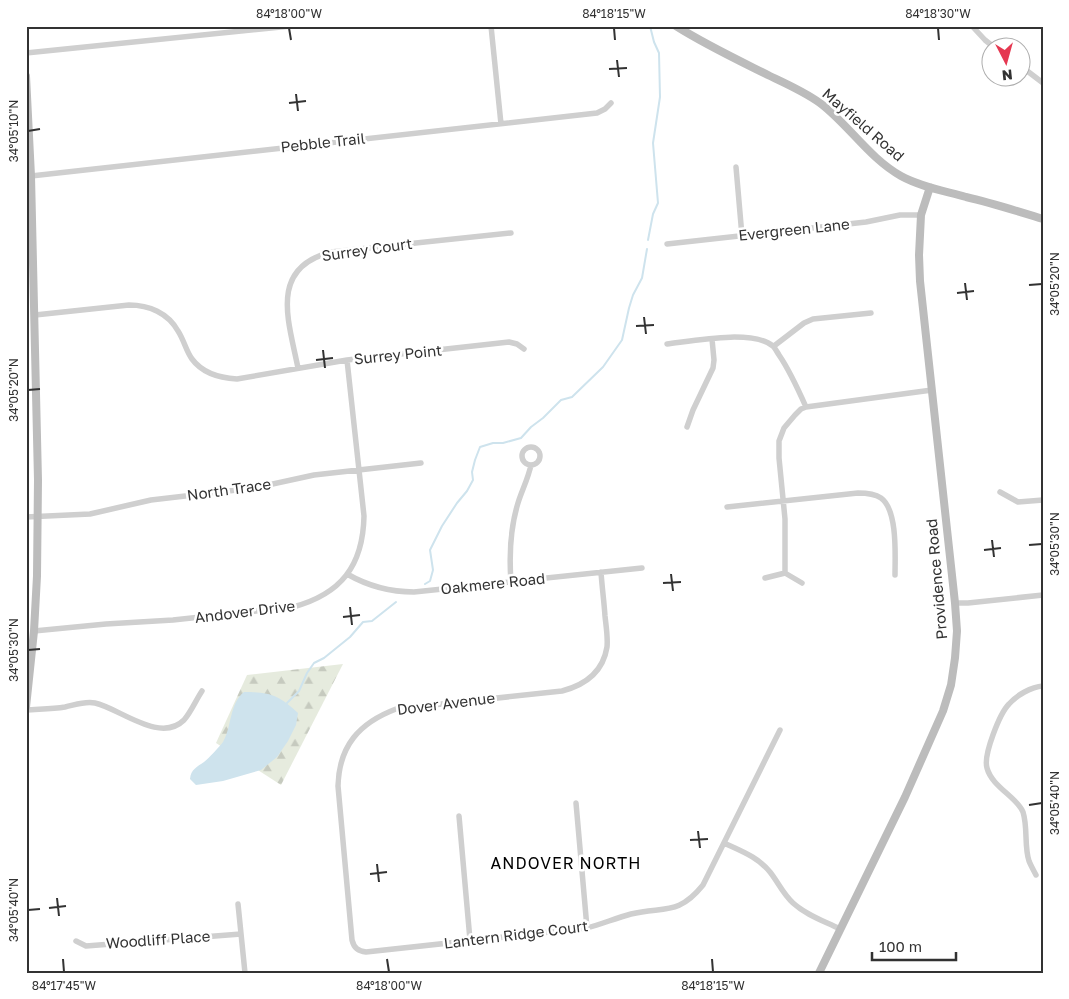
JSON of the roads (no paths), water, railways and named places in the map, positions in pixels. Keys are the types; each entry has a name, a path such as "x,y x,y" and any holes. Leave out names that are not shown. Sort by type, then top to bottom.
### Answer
{"street":[{"path":"26,53 251,28 291,26"},
{"path":"491,26 501,124"},
{"name":"Mayfield Road","path":"676,26 717,50 806,94 820,103 837,117 872,154 900,175 930,187 1043,219"},
{"path":"972,26 983,38"},
{"path":"1032,75 1043,83"},
{"path":"26,76 31,176 38,480 37,576 34,631 26,708 65,707 84,702 95,703 114,710 141,724 170,728 178,725 184,719 202,691"},
{"name":"Pebble Trail","path":"31,176 597,113 605,109 611,102"},
{"path":"736,166 742,236"},
{"name":"Providence Road","path":"819,973 905,797 943,712 951,685 955,658 957,631 955,603 920,281 921,215 930,187"},
{"name":"Evergreen Lane","path":"667,244 866,222 900,215 921,215"},
{"name":"Surrey Court","path":"298,368 287,312 287,297 294,276 310,260 332,252 511,233"},
{"name":"Surrey Point","path":"34,316 128,305 144,306 157,311 169,320 178,331 193,360 202,369 214,376 225,379 237,379 347,360 509,342 517,344 524,349"},
{"path":"774,346 813,319 871,313"},
{"path":"667,344 742,337 758,338 774,346 788,369 806,407"},
{"path":"687,427 713,368 712,339"},
{"name":"Andover Drive","path":"34,631 293,608 323,596 336,586 347,574 358,554 364,532 364,516 347,360"},
{"path":"26,373 36,372"},
{"path":"785,573 785,519 779,458 779,441 784,428 801,409 806,407 932,390"},
{"name":"North Trace","path":"26,517 90,514 151,500 254,488 314,475 421,463"},
{"path":"511,582 512,528 531,465"},
{"path":"1000,492 1018,502 1043,500"},
{"path":"727,507 858,493 867,493 882,499 891,513 895,575"},
{"name":"Oakmere Road","path":"347,574 374,587 403,592 418,592 642,568"},
{"name":"Dover Avenue","path":"356,949 352,940 338,786 341,764 350,742 370,721 396,709 562,691 584,683 593,676 599,667 607,647 601,572"},
{"path":"764,578 785,573 802,583"},
{"path":"955,603 1043,595"},
{"path":"1036,876 1029,860 1022,810 992,779 986,767 986,756 994,732 1008,705 1020,695 1037,686 1043,686"},
{"name":"Lantern Ridge Court","path":"356,949 366,952 586,928 633,913 671,908 686,902 696,895 703,885 780,730"},
{"path":"576,803 586,928"},
{"path":"459,816 470,940"},
{"path":"724,843 762,863 785,894 798,907 840,929"},
{"path":"238,904 245,973"},
{"name":"Woodliff Place","path":"76,941 86,946 241,934"}],"water":[{"path":"244,692 274,696 298,713 296,725 288,741 277,757 261,770 223,781 196,785 190,779 192,773 223,742 233,709"}],"waterway":[{"path":"648,240 653,214 658,203 653,143 660,97 659,53 650,26"},
{"path":"425,584 430,581 433,570 430,550 442,526 473,480 472,472 480,447 521,438 561,400 572,397 603,367 622,340 633,295 642,278 647,249"},
{"path":"287,703 299,691 314,663 324,658 350,637 363,622 372,621 396,602"}],"district":[{"name":"ANDOVER NORTH","path":"566,863"}]}
